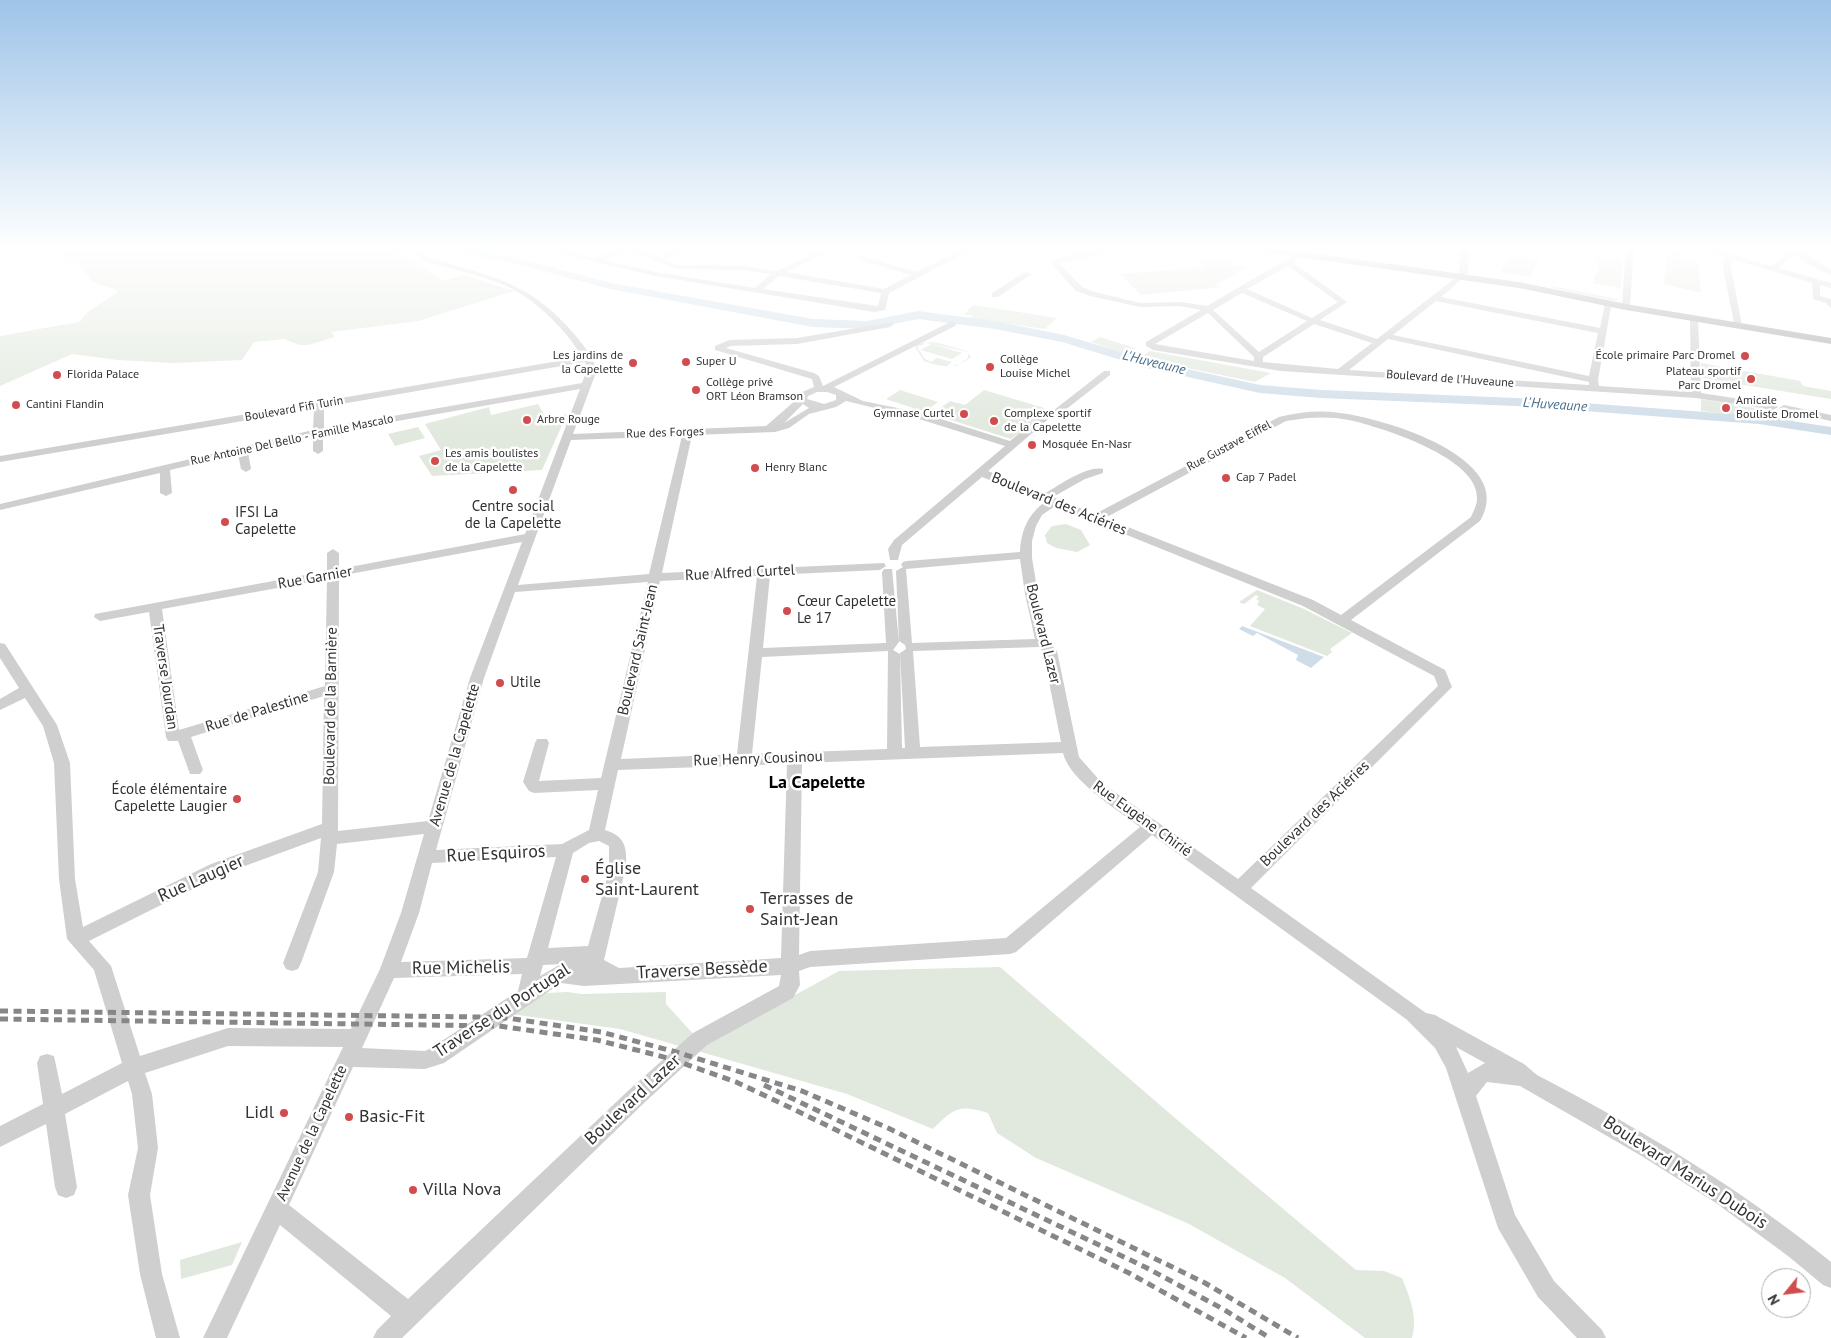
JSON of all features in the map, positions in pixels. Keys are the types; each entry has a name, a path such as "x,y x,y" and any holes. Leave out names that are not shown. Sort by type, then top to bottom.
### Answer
{"main road":[{"path":"1651,311 1831,341"}],"street":[{"path":"544,311 568,332 588,359"},
{"name":"Boulevard de l'Huveaune","path":"1204,311 1149,344 1153,347 1340,372 1593,384 1696,395 1831,418"},
{"path":"1210,311 1259,360 1328,311"},
{"path":"1291,311 1313,321 1377,342"},
{"path":"1340,372 1417,311"},
{"path":"1503,311 1603,331"},
{"path":"1385,336 1593,384 1607,311"},
{"path":"1735,311 1738,326"},
{"path":"1694,319 1696,395"},
{"path":"890,324 790,342 729,343 718,348 811,375 816,378 821,387 838,397 918,416 1012,445"},
{"path":"804,392 842,380 952,324"},
{"path":"759,360 790,342"},
{"name":"Avenue de la Capelette","path":"215,1338 389,970 410,913 477,678 592,370 588,359"},
{"name":"Boulevard Fifi Turin","path":"0,459 588,359"},
{"path":"782,366 802,379 804,392 813,406 823,407"},
{"path":"894,568 904,559 894,557 894,549 898,543 1047,415 1057,412 1107,373"},
{"path":"838,397 842,380"},
{"name":"Rue Antoine Del Bello - Famille Mascalo","path":"0,507 319,432 587,385"},
{"name":"Rue des Forges","path":"786,422 804,392"},
{"name":"Rue des Forges","path":"568,437 761,430 823,407 838,397"},
{"path":"318,451 319,405"},
{"name":"Rue Gustave Eiffel","path":"1096,518 1283,419 1314,415 1345,416 1404,432 1449,454 1469,472 1480,489 1483,499 1480,512 1476,519 1343,620"},
{"name":"Boulevard Saint-Jean","path":"596,834 688,432"},
{"path":"242,449 246,469"},
{"path":"164,467 166,494"},
{"name":"Boulevard Lazer","path":"1068,747 1050,651 1043,643 1024,556 1031,525 1037,514 1049,500 1081,477 1099,471"},
{"name":"Boulevard des Aciéries","path":"980,472 1308,603 1432,666 1440,673 1445,687 1239,889"},
{"name":"Rue Garnier","path":"100,617 529,537"},
{"name":"Boulevard de la Barnière","path":"292,963 326,872 329,833 333,553"},
{"path":"894,568 1024,556"},
{"path":"894,568 904,753 1068,747"},
{"name":"Rue Alfred Curtel","path":"510,589 764,572 894,568"},
{"path":"744,759 764,572"},
{"name":"Traverse Jourdan","path":"155,607 171,735 173,737 183,735"},
{"path":"755,653 1043,643"},
{"path":"0,647 50,725 62,763 66,879 76,939 102,966 128,1055 134,1067 142,1094 148,1148 139,1195 150,1274 168,1338"},
{"name":"Rue de Palestine","path":"183,735 332,689"},
{"path":"0,705 28,690"},
{"path":"183,735 195,770"},
{"path":"542,743 531,782 534,787 607,784"},
{"name":"Rue Eugène Chirié","path":"1068,747 1072,759 1086,778 1239,889"},
{"name":"Rue Henry Cousinou","path":"612,765 904,753"},
{"name":"Boulevard Lazer","path":"385,1338 649,1085 700,1039 786,992 791,985 795,758"},
{"name":"Rue Laugier","path":"76,939 217,869 329,833 435,827"},
{"path":"790,966 810,959 1010,946 1151,827"},
{"path":"525,998 566,850 583,838 596,834 610,838 616,844 619,858 594,954 596,965 614,975"},
{"name":"Rue Esquiros","path":"426,857 566,850"},
{"path":"1239,889 1413,1013 1442,1042 1454,1064 1506,1220 1546,1289 1564,1310 1594,1338"},
{"name":"Rue Michelis","path":"389,970 534,961 594,954"},
{"name":"Traverse du Portugal","path":"348,1057 425,1060 437,1056 558,974 594,954"},
{"name":"Traverse Bessède","path":"558,974 584,978 790,966"},
{"name":"Boulevard Marius Dubois","path":"1413,1013 1517,1071 1530,1082"},
{"path":"0,1137 134,1067 228,1037 357,1038"},
{"path":"47,1063 66,1187"},
{"name":"Boulevard Marius Dubois","path":"1465,1095 1474,1078 1482,1072 1493,1070 1530,1082 1646,1144 1754,1217 1831,1277"},
{"path":"276,1208 409,1315"}],"shaded area":[{"path":"449,311 418,321 331,332 335,337 308,345 299,345 284,339 254,342 242,360 173,363 118,360 72,354 0,386 0,336 79,322 88,312"},
{"path":"967,311 1015,311 1057,318 1045,329 971,318 972,315 964,315"},
{"path":"1100,337 1135,348 1127,354 1091,342"},
{"path":"935,342 966,351 967,353 926,343 917,347 925,359 931,362 937,358 952,362 947,366 943,366 924,361 915,347 921,343"},
{"path":"931,344 962,353 952,359 921,350"},
{"path":"1150,351 1271,373 1255,382 1139,358"},
{"name":"Plateau sportif Parc Dromel","path":"1701,363 1800,381 1803,386 1831,391 1831,399 1701,378"},
{"path":"900,390 938,402 925,412 886,399"},
{"name":"Complexe sportif de la Capelette","path":"984,390 1044,408 1046,411 1011,439 932,414 950,401 965,405"},
{"path":"1701,399 1760,409 1795,421 1701,411"},
{"path":"538,404 546,418 567,414 542,470 432,476 419,456 441,450 425,424 489,407 491,415"},
{"path":"418,427 425,438 395,446 388,434"},
{"path":"1066,524 1081,530 1090,545 1077,552 1056,548 1047,543 1045,535 1052,526"},
{"path":"1257,590 1304,609 1352,633 1330,649 1332,652 1327,656 1250,626 1265,609 1257,605 1259,601 1256,599 1259,597 1256,595 1244,604 1239,602"},
{"path":"1242,626 1324,657 1311,668 1296,660 1298,655 1257,633 1253,636 1239,629"},
{"path":"1000,967 1175,1118 1356,1270 1384,1271 1402,1278 1414,1315 1412,1338 1365,1338 1285,1278 1189,1224 1036,1158 997,1133 988,1113 970,1109 958,1110 946,1116 933,1129 847,1094 694,1050 839,971"},
{"path":"568,992 581,994 666,992 666,1004 695,1036 683,1047 620,1029 511,1014 546,993"},
{"path":"242,1242 232,1265 181,1279 180,1260"}],"waterway":[{"name":"L'Huveaune","path":"750,311 813,323 867,325 918,315 995,325 1064,339 1152,365 1260,389 1321,394 1517,402 1759,420 1831,431"}],"railway":[{"path":"0,1011 482,1017 507,1018 601,1032 676,1052 802,1091 888,1128 1205,1283 1298,1338"},
{"path":"0,1019 499,1026 597,1040 668,1058 736,1082 789,1107 1129,1273 1246,1338"},
{"path":"764,1085 1145,1267 1223,1309 1270,1338"}],"place":[{"name":"École primaire Parc Dromel","path":"1745,356"},
{"name":"Super U","path":"686,362"},
{"name":"Les jardins de la Capelette","path":"633,363"},
{"name":"Collège Louise Michel","path":"990,367"},
{"name":"Florida Palace","path":"57,375"},
{"name":"Plateau sportif Parc Dromel","path":"1751,379"},
{"name":"Collège privé ORT Léon Bramson","path":"696,390"},
{"name":"Cantini Flandin","path":"16,405"},
{"name":"Amicale Bouliste Dromel","path":"1726,408"},
{"name":"Gymnase Curtel","path":"964,414"},
{"name":"Arbre Rouge","path":"527,420"},
{"name":"Complexe sportif de la Capelette","path":"994,421"},
{"name":"Mosquée En-Nasr","path":"1032,445"},
{"name":"Les amis boulistes de la Capelette","path":"435,461"},
{"name":"Henry Blanc","path":"755,468"},
{"name":"Cap 7 Padel","path":"1226,478"},
{"name":"Centre social de la Capelette","path":"513,490"},
{"name":"IFSI La Capelette","path":"225,522"},
{"name":"Cœur Capelette Le 17","path":"787,611"},
{"name":"Utile","path":"500,683"},
{"name":"École élémentaire Capelette Laugier","path":"237,799"},
{"name":"Église Saint-Laurent","path":"585,879"},
{"name":"Terrasses de Saint-Jean","path":"750,909"},
{"name":"Lidl","path":"284,1113"},
{"name":"Basic-Fit","path":"349,1117"},
{"name":"Villa Nova","path":"413,1190"}],"district":[{"name":"La Capelette","path":"817,783"}]}
